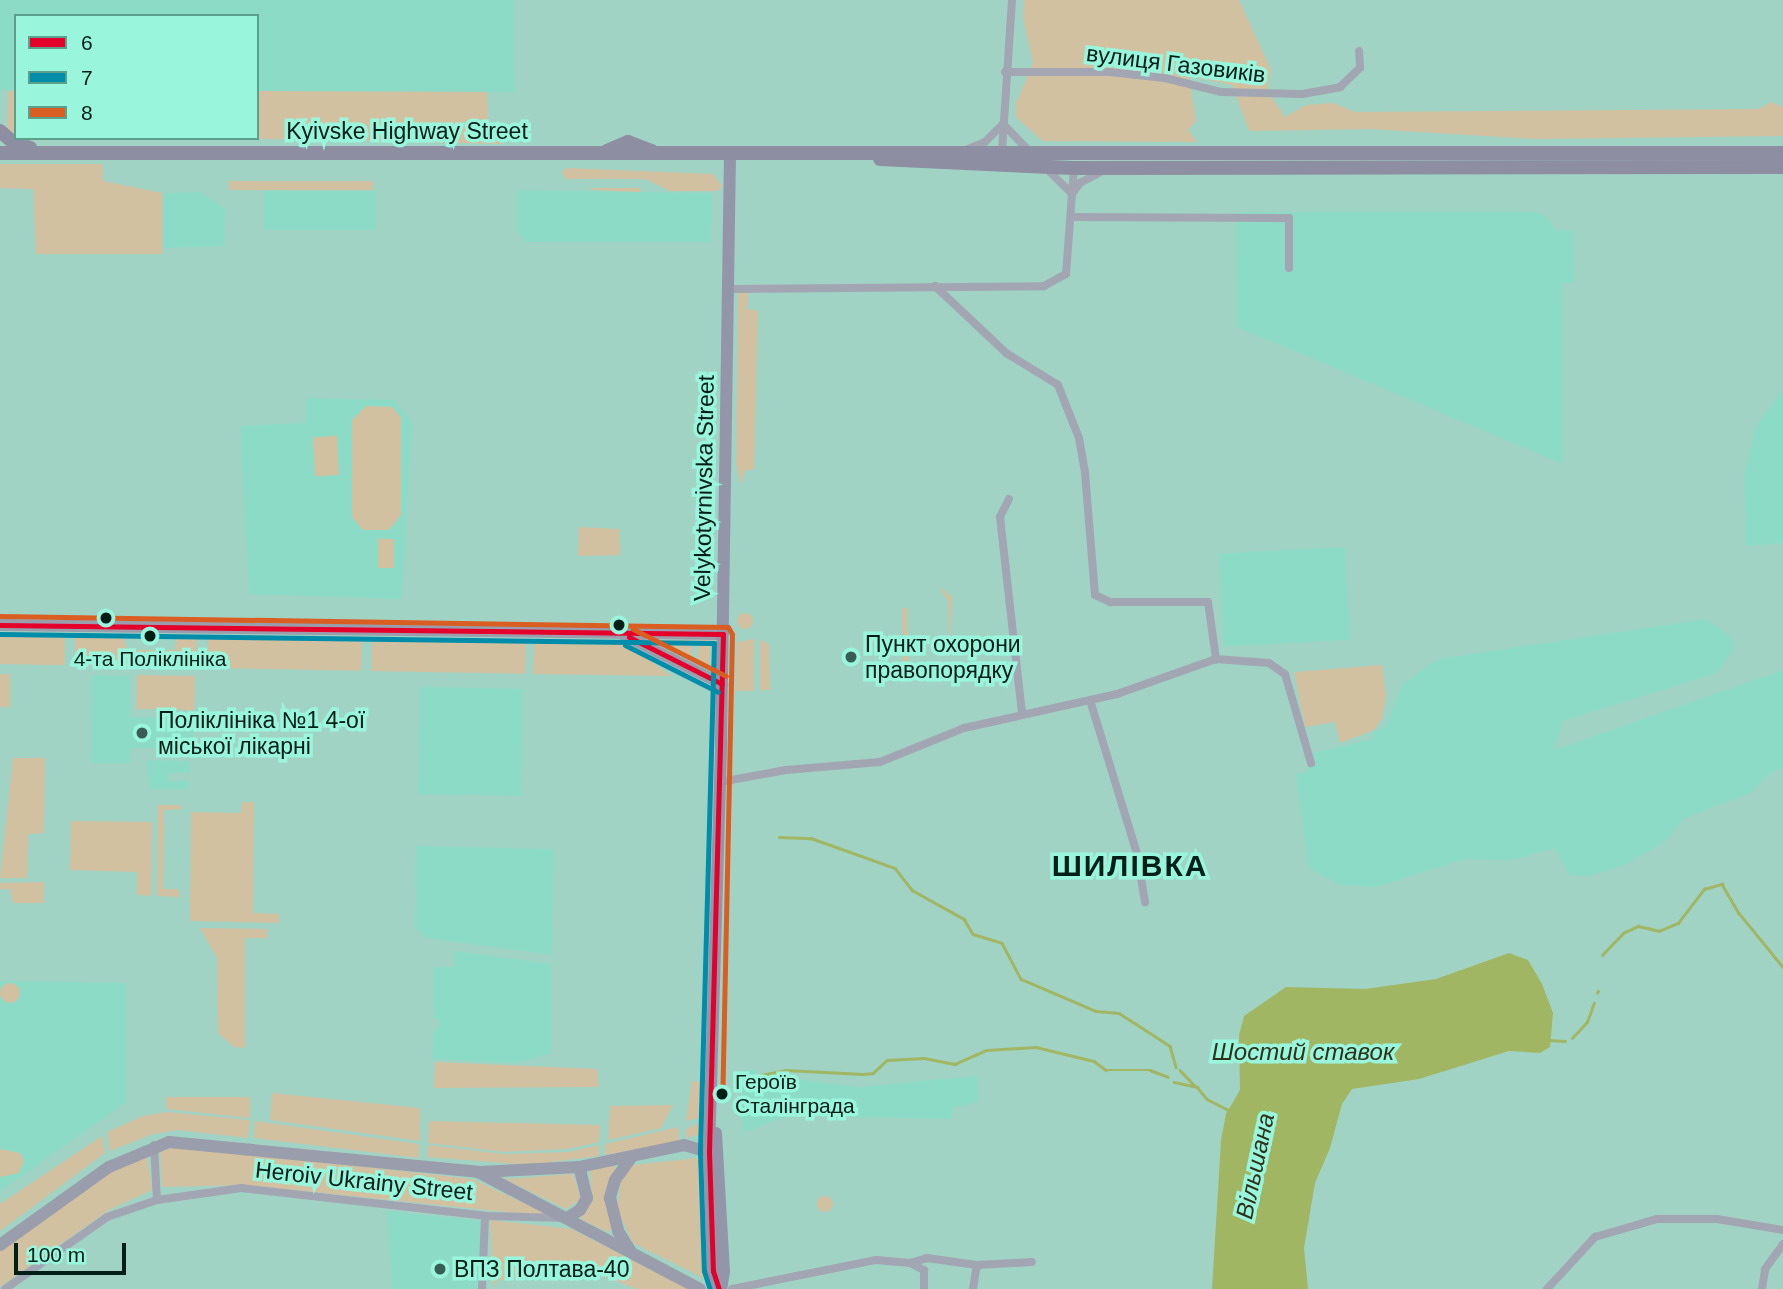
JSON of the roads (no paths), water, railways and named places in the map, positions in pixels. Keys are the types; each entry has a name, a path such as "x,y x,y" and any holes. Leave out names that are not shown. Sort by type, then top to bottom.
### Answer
{"highway":[{"path":"0,131 15,143 62,153"},
{"name":"Kyivske Highway Street","path":"0,153 591,154 628,142 667,154 730,154"},
{"path":"967,158 1002,152 1783,153"},
{"path":"730,154 967,158 1023,167 1073,168 1783,167"}],"main road":[{"name":"Velykotyrnivska Street","path":"720,1289 713,1117 730,154"},
{"path":"0,625 723,634"},
{"path":"617,632 722,684"},
{"name":"Heroiv Ukrainy Street","path":"0,1245 109,1167 154,1145 169,1142 251,1147 478,1172 579,1167 684,1145 715,1155"},
{"path":"631,1158 615,1180 610,1199 618,1231 636,1258"},
{"path":"567,1218 580,1210 587,1198 579,1167"},
{"name":"Heroiv Ukrainy Street","path":"478,1172 567,1218 636,1258 700,1289"}],"street":[{"path":"1012,0 1005,72 1002,152 1023,167"},
{"name":"вулиця Газовиків","path":"1005,72 1109,72 1165,78 1220,92 1288,94 1340,87 1360,68 1359,51"},
{"path":"1003,124 1017,143 1031,152"},
{"path":"967,158 1003,124"},
{"path":"1058,153 1073,168"},
{"path":"728,289 1044,286 1055,282 1066,274 1073,168 1089,153"},
{"path":"1043,167 1061,178 1072,194"},
{"path":"1072,194 1089,177 1112,168"},
{"path":"1071,217 1289,218 1289,268"},
{"path":"935,286 1006,353 1058,385 1079,438 1085,473 1095,595 1111,602 1208,601 1216,659"},
{"path":"1009,499 1000,517 1022,712"},
{"path":"720,782 786,770 880,762 964,728 1022,712 1090,699 1216,659 1269,663 1285,674 1311,763"},
{"path":"1090,699 1137,854 1145,902"},
{"path":"154,1145 157,1200"},
{"name":"Heroiv Ukrainy Street","path":"5,1289 107,1217 157,1200 241,1188 485,1216 567,1218"},
{"path":"482,1289 485,1216"},
{"path":"1547,1289 1595,1237 1657,1219 1717,1219 1783,1230"},
{"path":"1762,1289 1765,1269 1783,1244"},
{"path":"910,1263 927,1258 976,1265 1032,1262"},
{"path":"732,1289 876,1260 910,1263 925,1270 924,1289"},
{"path":"973,1289 976,1265"}],"water":[{"name":"Шостий ставок","path":"1509,953 1528,960 1542,984 1553,1013 1550,1047 1540,1053 1509,1051 1419,1079 1352,1089 1342,1104 1330,1148 1315,1183 1304,1248 1308,1289 1212,1289 1221,1140 1226,1114 1240,1090 1239,1035 1244,1016 1286,987 1365,989 1436,979"}],"waterway":[{"path":"779,837 811,838 895,868 912,890 964,919 973,934 1002,943 1021,979 1096,1011 1119,1013 1170,1046 1176,1067"},
{"name":"Вільшана","path":"1602,955 1623,933 1638,926 1659,931 1678,923 1704,889 1722,884 1739,913 1783,967"},
{"name":"Вільшана","path":"1572,1038 1587,1022 1594,1003"},
{"name":"Вільшана","path":"1547,1040 1565,1041"},
{"path":"761,1075 786,1070 873,1073 887,1060 924,1058 955,1064 986,1050 1036,1047 1094,1061 1106,1070 1150,1070 1168,1077"},
{"path":"1180,1070 1194,1085"},
{"path":"1174,1082 1197,1087 1207,1099 1229,1110"}],"place":[{"name":"4-та Поліклініка","path":"150,636"},
{"name":"Пункт охорони правопорядку","path":"851,657"},
{"name":"Поліклініка №1 4-ої міської лікарні","path":"142,733"},
{"name":"Героїв Сталінграда","path":"722,1094"},
{"name":"ВПЗ Полтава-40","path":"440,1269"}],"district":[{"name":"ШИЛІВКА","path":"1130,866"}]}
